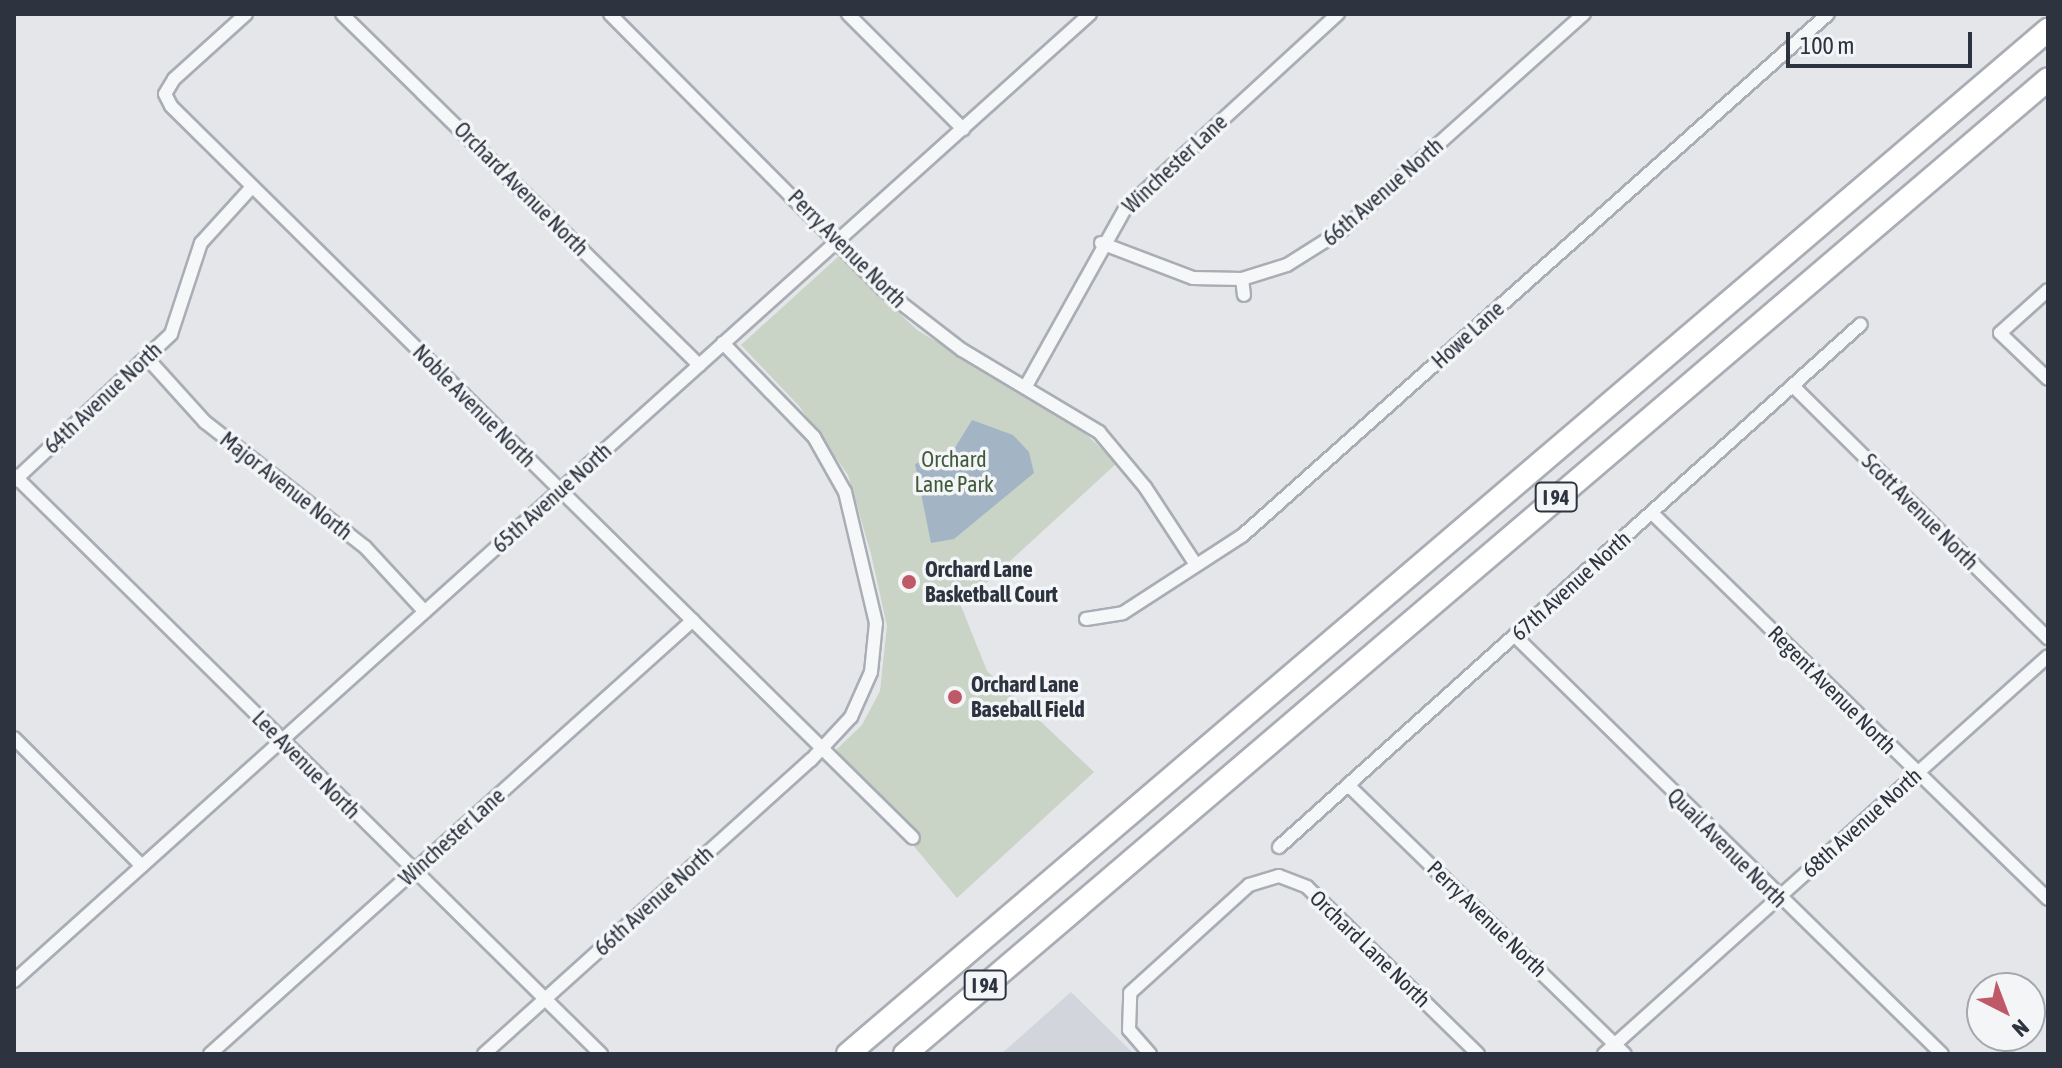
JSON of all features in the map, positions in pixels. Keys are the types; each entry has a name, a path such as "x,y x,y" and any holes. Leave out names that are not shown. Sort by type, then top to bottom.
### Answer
{"highway":[{"name":"I 94","path":"848,1054 2048,30"},
{"name":"I 94","path":"905,1054 2048,79"},
{"path":"913,1054 1064,916"}],"street":[{"name":"Noble Avenue North","path":"246,14 165,94 252,187 913,838"},
{"name":"Orchard Avenue North","path":"342,14 699,365"},
{"name":"Perry Avenue North","path":"610,14 921,322 1108,441 1196,565"},
{"path":"848,14 963,129"},
{"name":"65th Avenue North","path":"14,981 1090,14"},
{"name":"Winchester Lane","path":"1026,386 1101,243 1144,189 1338,14"},
{"name":"66th Avenue North","path":"1101,243 1162,271 1242,279 1287,265 1332,238 1584,14"},
{"name":"Howe Lane","path":"1086,619 1123,613 1260,520 1828,14"},
{"name":"64th Avenue North","path":"15,478 148,359 178,318 201,243 252,187"},
{"path":"1242,279 1244,295"},
{"path":"2048,290 2000,333 2048,379"},
{"name":"67th Avenue North","path":"1279,847 1861,324"},
{"path":"723,343 814,437 845,492 854,522 875,648 863,695 823,747"},
{"name":"Major Avenue North","path":"148,359 205,422 365,547 425,612"},
{"name":"Scott Avenue North","path":"1793,386 2048,638"},
{"name":"Lee Avenue North","path":"15,478 601,1054"},
{"name":"Regent Avenue North","path":"1652,513 2048,899"},
{"name":"Winchester Lane","path":"210,1054 693,620"},
{"name":"Quail Avenue North","path":"1516,637 1777,899 1942,1054"},
{"name":"68th Avenue North","path":"1604,1054 2048,656"},
{"path":"14,738 142,866"},
{"name":"66th Avenue North","path":"484,1054 823,747"},
{"name":"Perry Avenue North","path":"1348,785 1625,1054"},
{"name":"Orchard Lane North","path":"1150,1054 1136,1041 1125,1018 1130,993 1249,885 1279,876 1307,887 1478,1054"}],"shaded area":[{"path":"1071,992 1134,1054 1001,1054"}],"green space":[{"name":"Orchard Lane Park","path":"839,256 917,330 1075,424 1117,463 961,606 987,671 1094,772 957,898 835,751 862,725 880,691 887,626 871,554 848,475 799,406 741,345"}],"water":[{"path":"972,420 1013,435 1029,452 1034,473 954,539 931,543 915,464 953,451"}],"place":[{"name":"Orchard Lane Basketball Court","path":"909,582"},
{"name":"Orchard Lane Baseball Field","path":"955,697"}]}
